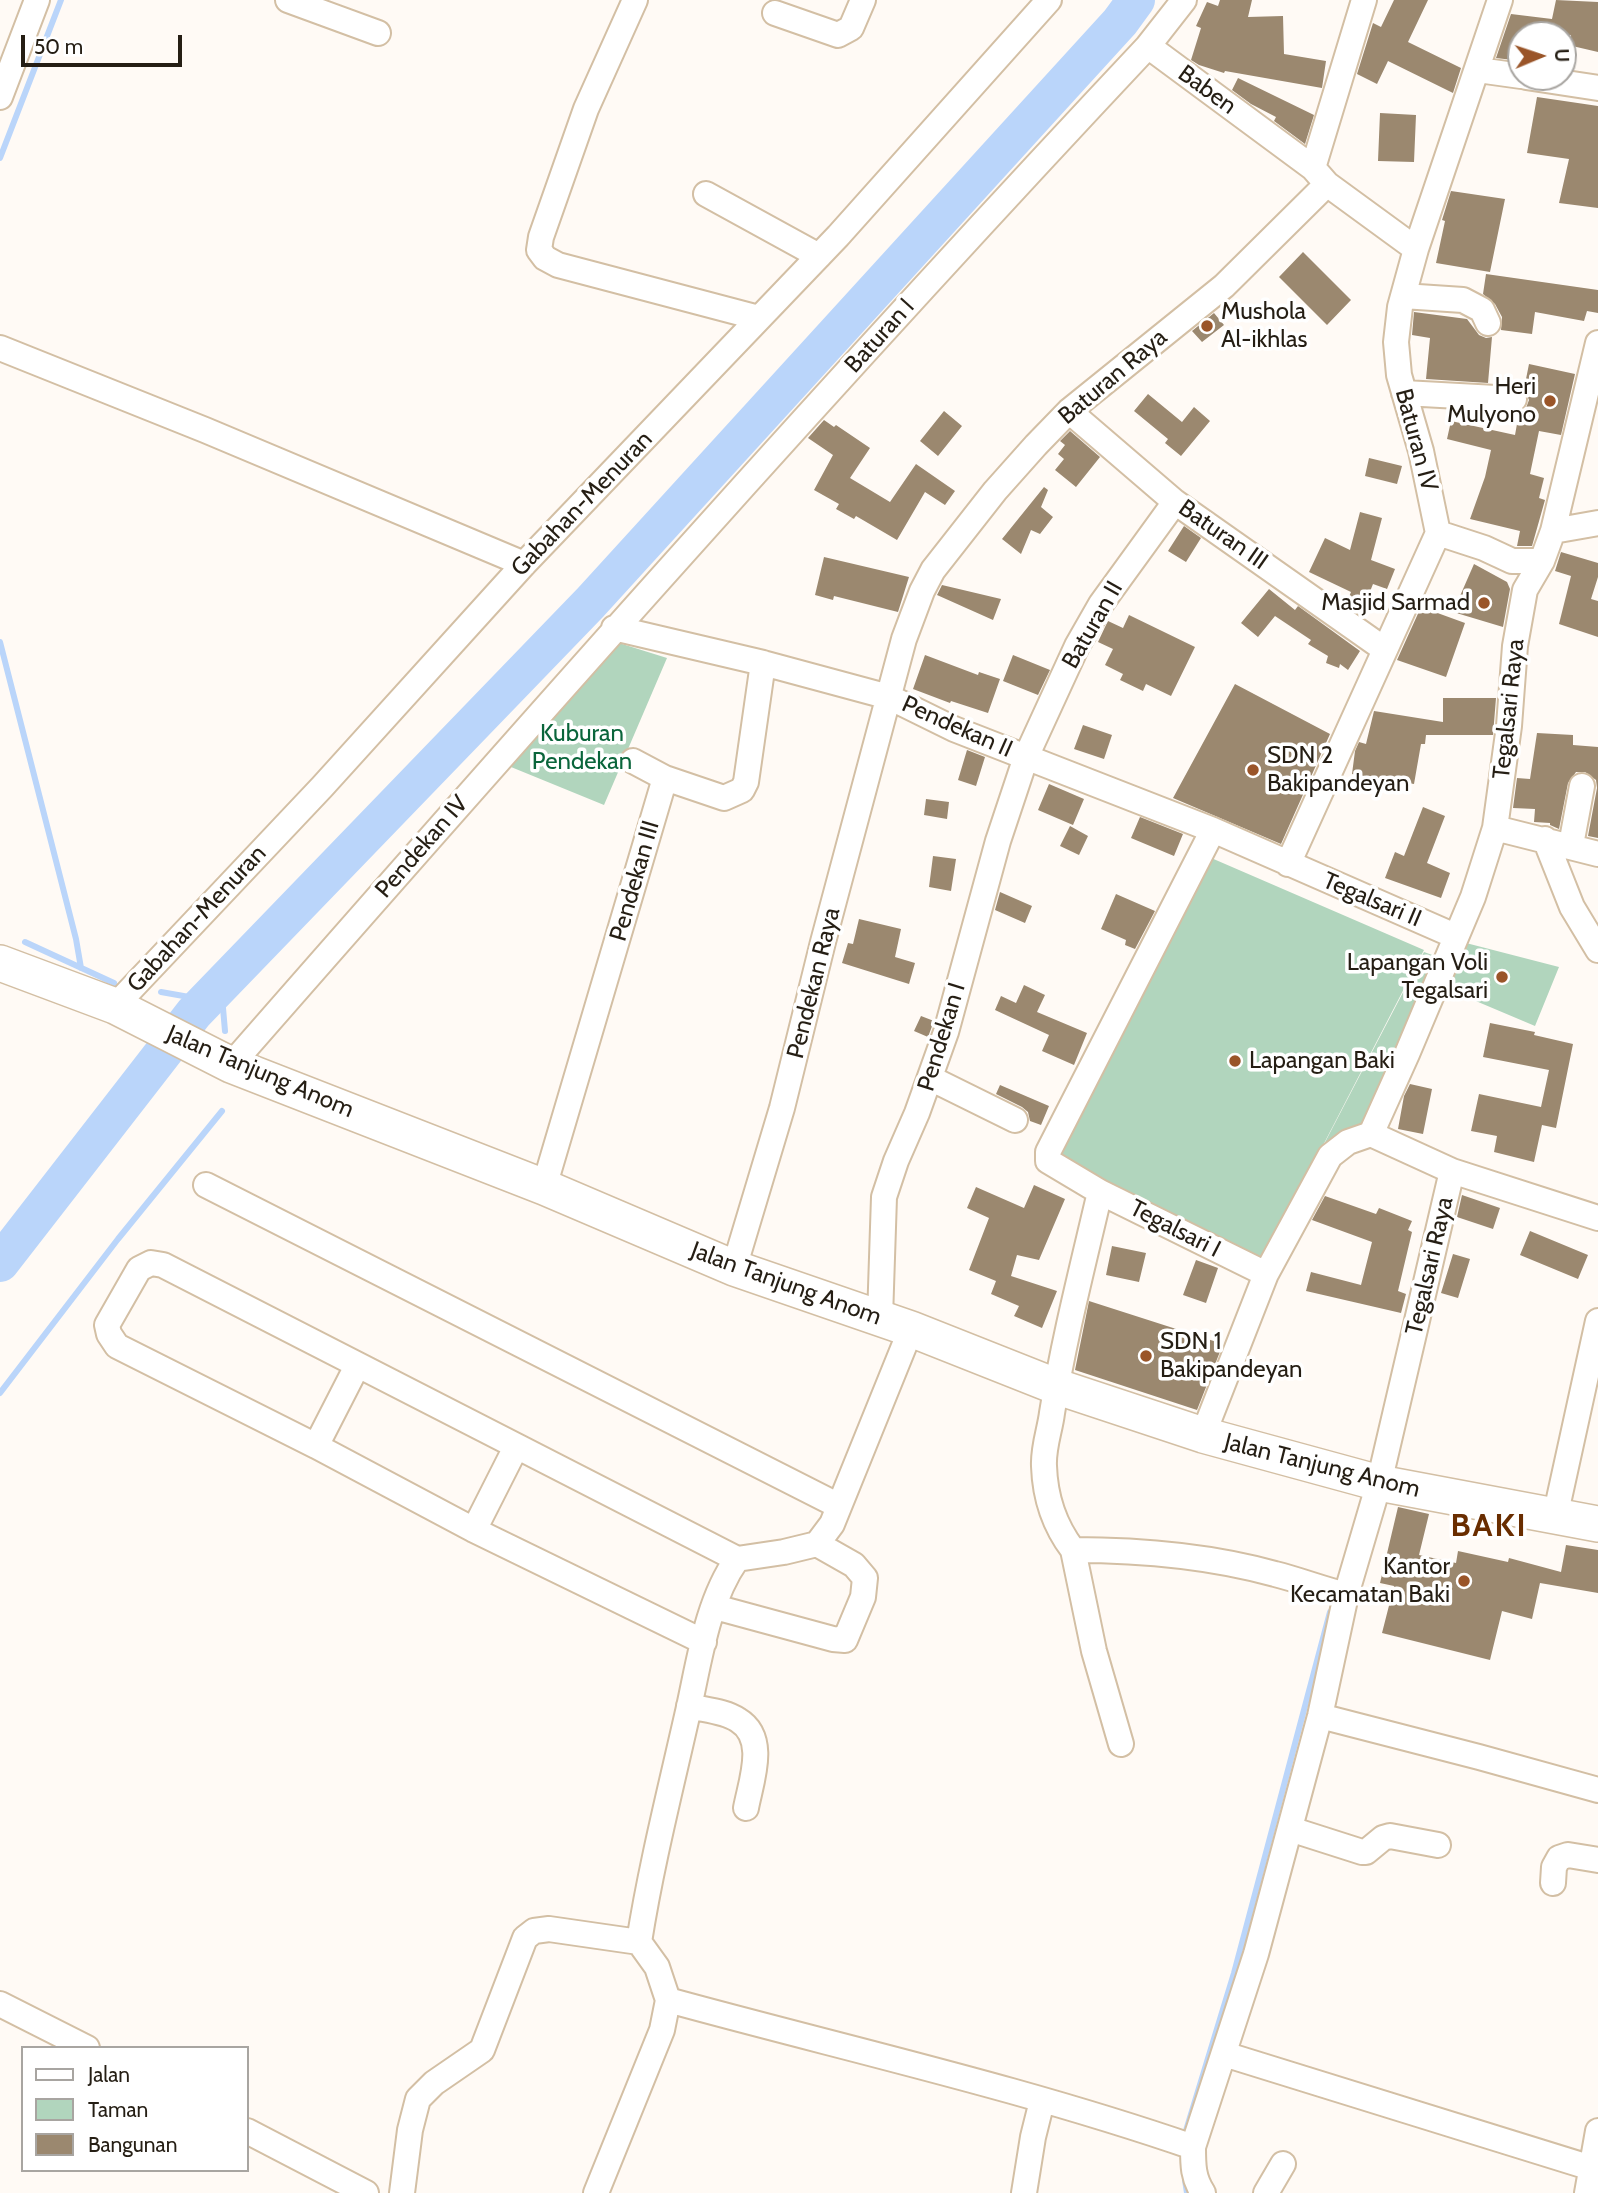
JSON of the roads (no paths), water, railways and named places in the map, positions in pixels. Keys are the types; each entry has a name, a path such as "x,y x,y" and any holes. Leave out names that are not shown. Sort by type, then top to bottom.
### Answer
{"main road":[{"name":"Jalan Tanjung Anom","path":"0,963 129,1013 221,1060 544,1187 734,1268 896,1323 1055,1386 1203,1435 1379,1483 1598,1524"}],"street":[{"path":"0,97 37,0"},
{"path":"288,0 379,33"},
{"path":"635,0 586,109 541,237 539,250 545,258 558,265 759,318"},
{"path":"775,13 838,35 851,28 863,0"},
{"name":"Gabahan-Menuran","path":"129,1013 321,787 524,564 819,256 1049,0"},
{"path":"1148,46 1184,0"},
{"path":"1364,0 1320,176 1416,249"},
{"name":"Baturan IV","path":"1438,533 1421,451 1398,375 1396,342 1403,296 1416,249 1500,0"},
{"name":"Baben","path":"1148,46 1320,176"},
{"name":"Baturan I","path":"614,628 1007,196 1148,46"},
{"path":"1478,70 1507,75"},
{"path":"1577,85 1598,88"},
{"name":"Baturan Raya","path":"889,697 904,639 922,591 933,570 995,491 1069,411 1224,286 1320,176"},
{"path":"706,194 819,256"},
{"path":"1403,296 1463,300 1482,310 1488,323"},
{"name":"Tegalsari Raya","path":"1187,2145 1224,2054 1256,1954 1320,1716 1346,1595 1379,1483 1452,1171 1371,1134 1473,897 1495,828 1509,726 1515,646 1525,590 1542,561 1553,531 1598,343"},
{"path":"0,348 205,430 524,564"},
{"path":"1404,393 1514,399"},
{"name":"Baturan III","path":"1069,411 1175,502 1384,649"},
{"name":"Baturan II","path":"1026,757 1077,646 1101,604 1175,502"},
{"path":"1553,531 1598,523"},
{"path":"1288,864 1438,533 1484,548 1512,561 1542,561"},
{"path":"1512,561 1525,590"},
{"name":"Pendekan II","path":"614,628 763,663 889,697 954,729 1213,830 1288,864"},
{"name":"Pendekan IV","path":"221,1060 614,628"},
{"path":"633,761 665,778 715,796 733,796 742,790 746,782 763,663"},
{"name":"Pendekan Raya","path":"734,1268 782,1108 889,697"},
{"name":"Pendekan I","path":"896,1323 884,1197 946,1032 998,842 1026,757"},
{"name":"Pendekan III","path":"544,1187 665,778"},
{"path":"1571,845 1582,786"},
{"path":"1495,828 1571,845 1598,854"},
{"path":"1100,1192 1048,1161 1048,1152 1213,830"},
{"path":"1545,839 1572,907 1598,950"},
{"name":"Tegalsari II","path":"1288,864 1455,936"},
{"path":"930,1078 1015,1120"},
{"path":"1203,1435 1266,1274 1330,1156 1348,1142 1371,1134"},
{"path":"1452,1171 1598,1219"},
{"path":"206,1185 839,1506"},
{"name":"Tegalsari I","path":"1121,1744 1094,1651 1073,1550 1061,1534 1054,1517 1044,1475 1044,1451 1055,1386 1100,1192 1266,1274"},
{"path":"704,1642 474,1530 316,1446 117,1346 107,1325 139,1269 151,1263 163,1265 737,1559 817,1544 832,1524 896,1323"},
{"path":"1555,1517 1598,1321"},
{"path":"316,1446 357,1366"},
{"path":"474,1530 516,1447"},
{"path":"715,1607 845,1640 863,1597 865,1578 854,1564 817,1544"},
{"path":"1073,1550 1112,1550 1193,1559 1275,1574 1346,1595"},
{"path":"639,1942 657,1844 704,1642 727,1573 737,1559"},
{"path":"690,1706 740,1721 754,1740 756,1750 746,1808"},
{"path":"1320,1716 1598,1790"},
{"path":"1290,1829 1362,1852 1390,1836 1438,1845"},
{"path":"1553,1883 1554,1867 1559,1858 1568,1855 1598,1860"},
{"path":"402,2193 410,2130 418,2099 434,2084 482,2050 525,1938 534,1931 549,1929 639,1942 657,1967 668,2000 662,2030 596,2193"},
{"path":"668,2000 850,2047 1187,2145 1196,2183 1203,2193"},
{"path":"0,2004 83,2046"},
{"path":"1224,2054 1594,2169"},
{"path":"1024,2193 1042,2101"},
{"path":"1587,2193 1594,2169 1598,2131"},
{"path":"248,2132 366,2193"},
{"path":"1266,2193 1283,2164"}],"waterway":[{"path":"0,158 61,0"},
{"path":"0,1263 194,1013 590,603 1120,22 1136,0"},
{"path":"0,642 76,939 81,968"},
{"path":"25,942 114,983"},
{"path":"221,985 225,1031"},
{"path":"161,992 206,1000"},
{"path":"0,1393 118,1239 222,1111"},
{"path":"1184,2137 1234,1973 1330,1612"},
{"path":"1185,2180 1187,2193"}],"place":[{"name":"Mushola Al-ikhlas","path":"1207,326"},
{"name":"Heri Mulyono","path":"1550,401"},
{"name":"Masjid Sarmad","path":"1484,603"},
{"name":"SDN 2 Bakipandeyan","path":"1253,770"},
{"name":"Lapangan Voli Tegalsari","path":"1502,977"},
{"name":"Lapangan Baki","path":"1235,1061"},
{"name":"SDN 1 Bakipandeyan","path":"1146,1356"},
{"name":"Kantor Kecamatan Baki","path":"1464,1581"}],"district":[{"name":"BAKI","path":"1489,1527"}],"park label":[{"name":"Kuburan Pendekan","path":"582,748"}]}
